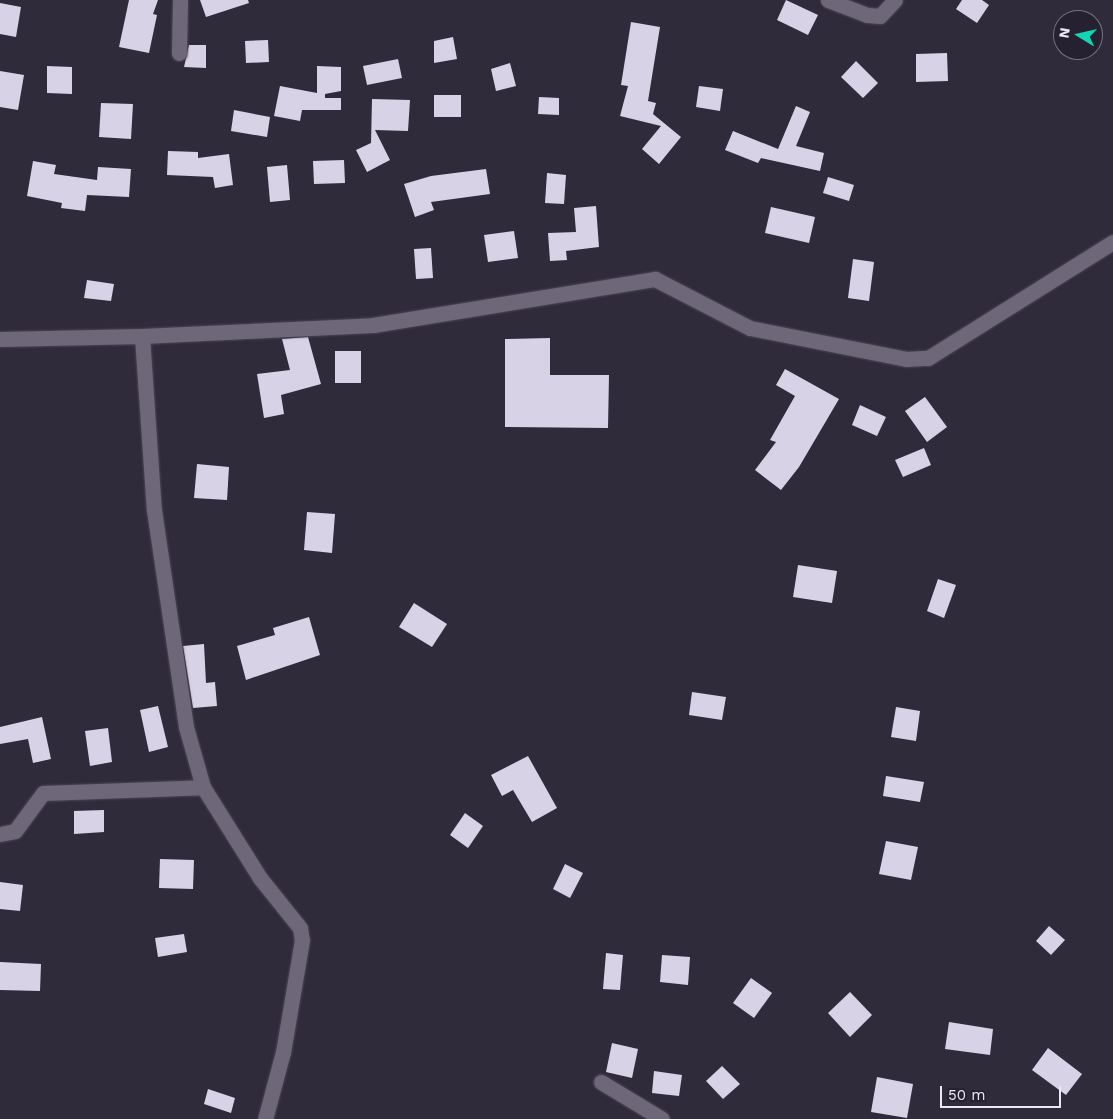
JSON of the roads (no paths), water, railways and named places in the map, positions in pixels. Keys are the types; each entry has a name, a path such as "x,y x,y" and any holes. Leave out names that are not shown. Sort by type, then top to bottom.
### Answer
{"street":[{"path":"179,53 180,0"},
{"path":"828,0 867,15 880,16 895,0"},
{"path":"0,339 142,336 373,325 655,279 750,328 906,360 928,358 1113,242"},
{"path":"142,336 154,510 186,727 203,787 260,878 300,928 302,940 283,1052 265,1119"},
{"path":"0,834 15,831 43,793 203,787"},
{"path":"601,1082 662,1119"}]}
